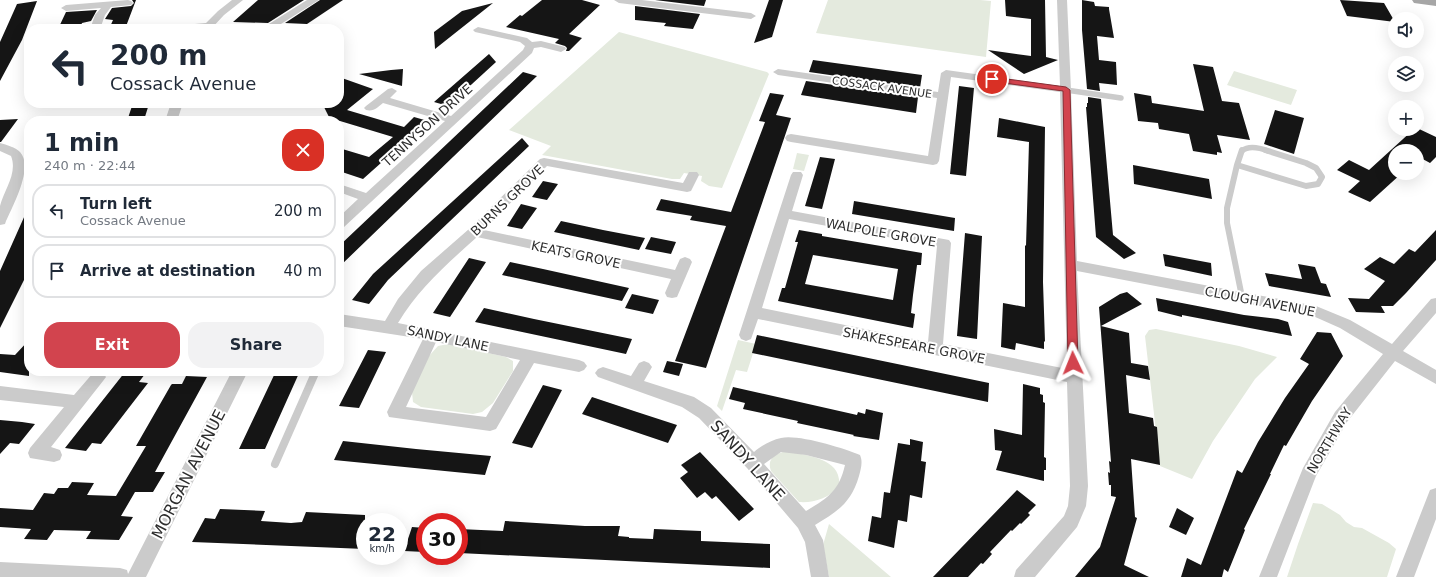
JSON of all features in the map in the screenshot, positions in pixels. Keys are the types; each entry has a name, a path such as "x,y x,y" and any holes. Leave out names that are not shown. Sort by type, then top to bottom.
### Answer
{"main road":[{"path":"1419,0 1436,2"}],"street":[{"path":"210,24 221,12 238,0"},
{"path":"274,24 314,0"},
{"path":"619,0 751,16"},
{"path":"1023,577 1068,525 1076,506 1079,486 1070,265 1066,90 1062,0"},
{"path":"66,8 128,3"},
{"path":"97,24 100,15 108,5"},
{"path":"486,22 475,33 523,40 530,45 541,44 561,49"},
{"name":"TENNYSON DRIVE","path":"344,220 528,51 530,45"},
{"name":"COSSACK AVENUE","path":"784,76 943,96 946,73 1066,90"},
{"path":"370,108 392,92"},
{"path":"792,138 806,146 933,161 943,96"},
{"path":"381,100 454,120"},
{"path":"0,147 15,153 19,162 15,181 0,221"},
{"name":"BURNS GROVE","path":"389,326 403,303 426,275 474,232 544,162 701,190"},
{"path":"687,188 693,175"},
{"path":"746,335 797,175"},
{"path":"344,190 368,198"},
{"name":"WALPOLE GROVE","path":"784,214 944,243 935,349"},
{"name":"KEATS GROVE","path":"474,232 679,276"},
{"path":"672,293 685,262"},
{"name":"CLOUGH AVENUE","path":"1070,265 1316,311 1345,324 1436,378"},
{"name":"NORTHWAY","path":"1268,577 1308,473 1341,417 1393,352 1436,303"},
{"name":"SHAKESPEARE GROVE","path":"753,312 1074,377"},
{"name":"SANDY LANE","path":"344,321 389,326 579,366"},
{"path":"432,335 395,412 490,424 531,355"},
{"path":"635,383 644,367"},
{"name":"SANDY LANE","path":"603,373 635,383 696,406 705,413 753,463 804,522 814,540 820,577"},
{"name":"MORGAN AVENUE","path":"136,577 237,376"},
{"path":"54,455 36,453 98,377"},
{"path":"0,393 78,402"},
{"path":"753,463 769,450 782,445 800,446 854,460 850,480 844,493 835,503 804,522"},
{"path":"1405,577 1436,496"},
{"path":"0,571 120,577"}],"lane":[{"name":"COSSACK AVENUE","path":"1066,90 1121,98"},
{"path":"1236,165 1298,184 1312,186 1318,184 1322,180 1322,177 1316,168 1306,163 1252,147 1242,150 1236,165 1227,208 1227,223 1242,297"},
{"path":"275,464 314,376"}],"shaded area":[{"path":"828,0 991,1 986,57 816,33"},
{"path":"619,32 767,72 769,74 722,188 709,186 701,181 702,176 684,173 680,179 672,179 542,155 551,146 509,130"},
{"path":"1234,71 1297,90 1291,105 1227,85"},
{"path":"797,153 809,155 804,171 793,169"},
{"path":"1156,329 1239,346 1277,357 1255,379 1213,441 1192,479 1160,466 1145,336 1149,330"},
{"path":"738,340 756,344 747,372 736,370 722,411 717,406"},
{"path":"448,344 506,357 513,361 513,371 493,403 482,412 473,414 421,407 413,402 412,392 429,356 438,346"},
{"path":"789,451 815,457 830,465 836,470 839,478 839,488 830,495 820,499 810,502 799,502 771,471 770,466 771,459 774,456"},
{"path":"1313,503 1322,504 1340,515 1346,522 1354,527 1362,528 1389,543 1396,549 1387,577 1287,577"},
{"path":"829,524 891,577 829,577 823,545"}],"building":[{"path":"132,0 136,0 127,24 111,24 113,20 105,19 112,8 131,6 134,3"},
{"path":"258,0 304,0 268,23 233,22"},
{"path":"320,0 343,0 307,24 285,23"},
{"path":"542,0 582,0 600,5 569,34 582,38 569,51 566,51 567,48 565,46 555,43 559,39 506,27 520,15 522,16"},
{"path":"655,0 706,0 704,6"},
{"path":"769,0 783,0 772,37 754,43"},
{"path":"1005,0 1045,0 1046,57 1058,60 1024,74 988,50 1031,56 1031,19 1006,16"},
{"path":"1082,0 1094,2 1095,6 1109,7 1114,38 1097,36 1099,60 1116,62 1117,85 1099,83 1100,91 1087,89 1082,30"},
{"path":"1340,0 1384,3 1389,12 1388,12 1388,21 1347,16"},
{"path":"37,1 28,24 24,24 24,35 22,40 0,81 0,42 17,4"},
{"path":"493,3 435,49 434,32 462,11"},
{"path":"635,6 700,14 693,29 664,26 666,23 635,20"},
{"path":"97,10 91,21 82,24 60,24 66,12"},
{"path":"489,54 496,62 448,106 434,102"},
{"path":"813,60 922,75 920,88 809,72"},
{"path":"1193,64 1213,67 1222,101 1239,103 1250,140 1217,135 1222,153 1217,152 1217,155 1193,151 1189,134 1159,129 1158,123 1138,121 1134,93 1151,96 1152,103 1204,111"},
{"path":"403,69 402,86 359,74 391,70"},
{"path":"523,72 537,76 344,262 344,241"},
{"path":"344,79 373,89 347,110 404,127 414,117 428,121 363,179 344,173 344,150 369,157 393,137 344,122 344,116 328,116 324,108 344,108"},
{"path":"806,81 918,97 916,113 801,95"},
{"path":"959,86 974,88 966,176 950,174"},
{"path":"770,93 784,95 776,115 791,118 706,368 675,361 726,226 690,220 692,216 656,210 661,199 731,212 765,122 759,121"},
{"path":"1088,97 1101,99 1113,235 1136,253 1124,259 1096,237 1086,107"},
{"path":"131,108 148,108 145,116 129,116"},
{"path":"1275,110 1304,118 1294,154 1264,144"},
{"path":"999,118 1045,127 1043,282 1044,349 1016,343 1015,350 1001,347 1003,303 1025,307 1025,245 1026,246 1029,142 997,137"},
{"path":"18,119 1,142 0,142 0,120"},
{"path":"1424,131 1436,137 1436,157 1430,163 1424,160 1424,144 1398,144 1406,136 1424,136"},
{"path":"522,138 529,146 388,280 369,304 352,300 373,274"},
{"path":"1388,153 1388,180 1394,180 1370,202 1348,192 1360,181 1337,170 1349,160 1369,170"},
{"path":"820,157 835,159 822,209 805,206"},
{"path":"1133,165 1209,179 1212,199 1134,184"},
{"path":"543,181 558,184 547,200 532,197"},
{"path":"854,201 955,218 954,231 852,214"},
{"path":"521,204 537,208 522,229 507,226"},
{"path":"24,217 24,280 0,328 0,271"},
{"path":"561,221 645,238 639,250 554,232"},
{"path":"799,230 822,234 822,236 922,253 921,265 917,265 913,295 911,313 915,314 913,328 778,301 782,288 785,288 798,242 795,242","holes":["813,255 898,269 893,300 805,284"]},
{"path":"1436,230 1436,260 1406,293 1393,306 1381,306 1385,313 1356,312 1348,298 1369,299 1385,281 1364,269 1380,257 1394,264 1409,249 1415,252"},
{"path":"965,233 982,236 977,339 957,336"},
{"path":"651,237 676,242 671,254 645,249"},
{"path":"1163,254 1211,263 1212,276 1165,266"},
{"path":"469,258 486,262 450,317 433,313"},
{"path":"510,262 629,288 622,301 502,275"},
{"path":"1298,264 1315,267 1321,283 1326,284 1331,297 1269,286 1265,273 1302,279"},
{"path":"1127,292 1142,304 1101,326 1129,333 1131,363 1148,366 1150,380 1126,375 1129,413 1153,418 1154,426 1157,427 1160,465 1131,459 1135,517 1137,518 1124,565 1149,577 1075,577 1100,547 1116,497 1111,496 1111,485 1109,485 1109,461 1111,462 1099,307 1120,294"},
{"path":"632,294 659,300 653,314 625,308"},
{"path":"1156,298 1244,315 1278,319 1288,322 1292,336 1182,315 1182,317 1158,311"},
{"path":"484,308 632,339 626,354 475,322"},
{"path":"1317,332 1331,333 1343,356 1312,401 1286,446 1284,445 1244,529 1245,530 1228,572 1224,569 1222,577 1181,577 1187,558 1201,565 1237,470 1242,473 1258,442 1285,398 1309,364 1300,359"},
{"path":"757,335 989,383 988,402 752,353"},
{"path":"24,345 24,375 0,372 0,354 15,355"},
{"path":"368,350 386,352 359,408 339,406"},
{"path":"667,361 683,364 679,376 663,372"},
{"path":"122,376 144,376 139,382 148,383 101,444 92,443 86,451 65,448"},
{"path":"186,376 207,377 155,472 165,472 153,492 135,492 121,516 133,517 119,540 86,539 91,531 54,530 47,540 24,539 31,529 0,527 0,508 33,510 44,493 54,494 58,488 68,488 72,482 94,483 87,495 116,496 146,446 136,446 171,385 182,384"},
{"path":"274,376 298,376 265,449 239,449"},
{"path":"1023,384 1040,388 1040,394 1043,395 1043,402 1045,403 1044,457 1046,458 1046,470 1044,470 1044,481 996,470 1002,451 995,450 994,429 1022,435"},
{"path":"543,385 562,390 532,448 512,443"},
{"path":"733,387 857,415 858,412 865,414 866,409 883,413 879,440 853,436 854,435 797,423 798,421 743,409 745,403 729,399"},
{"path":"592,397 677,425 668,443 582,414"},
{"path":"0,420 35,424 19,444 10,443 0,454"},
{"path":"910,439 923,442 921,461 926,462 922,498 910,495 907,522 898,520 894,548 868,541 872,516 881,518 884,492 890,493 898,443 910,445"},
{"path":"343,441 491,456 485,475 334,460"},
{"path":"700,452 754,509 739,521 716,496 712,499 705,492 697,498 680,478 688,472 681,465"},
{"path":"1017,490 1036,505 1028,513 1030,515 1021,524 1020,523 1012,531 1011,530 990,552 992,554 983,564 981,563 968,577 933,577"},
{"path":"1177,508 1194,518 1186,535 1169,527"},
{"path":"220,509 265,511 261,521 291,523 302,522 306,512 356,515 356,549 192,542 205,518 215,519"},
{"path":"505,521 585,526 620,526 618,536 629,538 653,539 654,529 701,531 701,541 770,544 770,568 468,553 468,529 503,531"},
{"path":"412,527 416,527 416,552 408,551 408,539"}],"route":[{"path":"992,79 1066,90 1073,363"}]}
